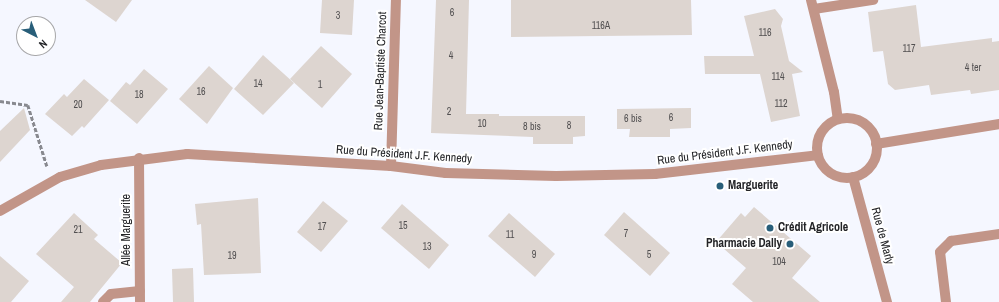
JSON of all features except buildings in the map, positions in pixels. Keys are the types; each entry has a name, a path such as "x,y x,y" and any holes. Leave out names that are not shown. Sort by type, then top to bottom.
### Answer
{"street":[{"name":"Rue Jean-Baptiste Charcot","path":"391,166 396,0"},
{"path":"838,119 834,92 812,5 873,0"},
{"path":"851,118 863,123 872,132 876,144 871,165 853,177 842,178 831,174 822,166 818,155 817,144 821,133 838,119 851,118"},
{"path":"876,144 999,124"},
{"name":"Rue du Président J.F. Kennedy","path":"0,211 60,177 101,164 139,158 187,154 391,166 446,173 556,176 655,174 818,155"},
{"name":"Allée Marguerite","path":"139,158 140,302"},
{"name":"Rue de Marly","path":"853,177 887,302"},
{"path":"946,302 940,252 951,241 999,234"},
{"path":"103,302 111,294 140,291"}],"path":[{"path":"0,101 28,105 46,166 54,163 60,177"}],"place":[{"name":"Marguerite","path":"720,186"},
{"name":"Crédit Agricole","path":"770,228"},
{"name":"Pharmacie Dally","path":"790,244"}]}
